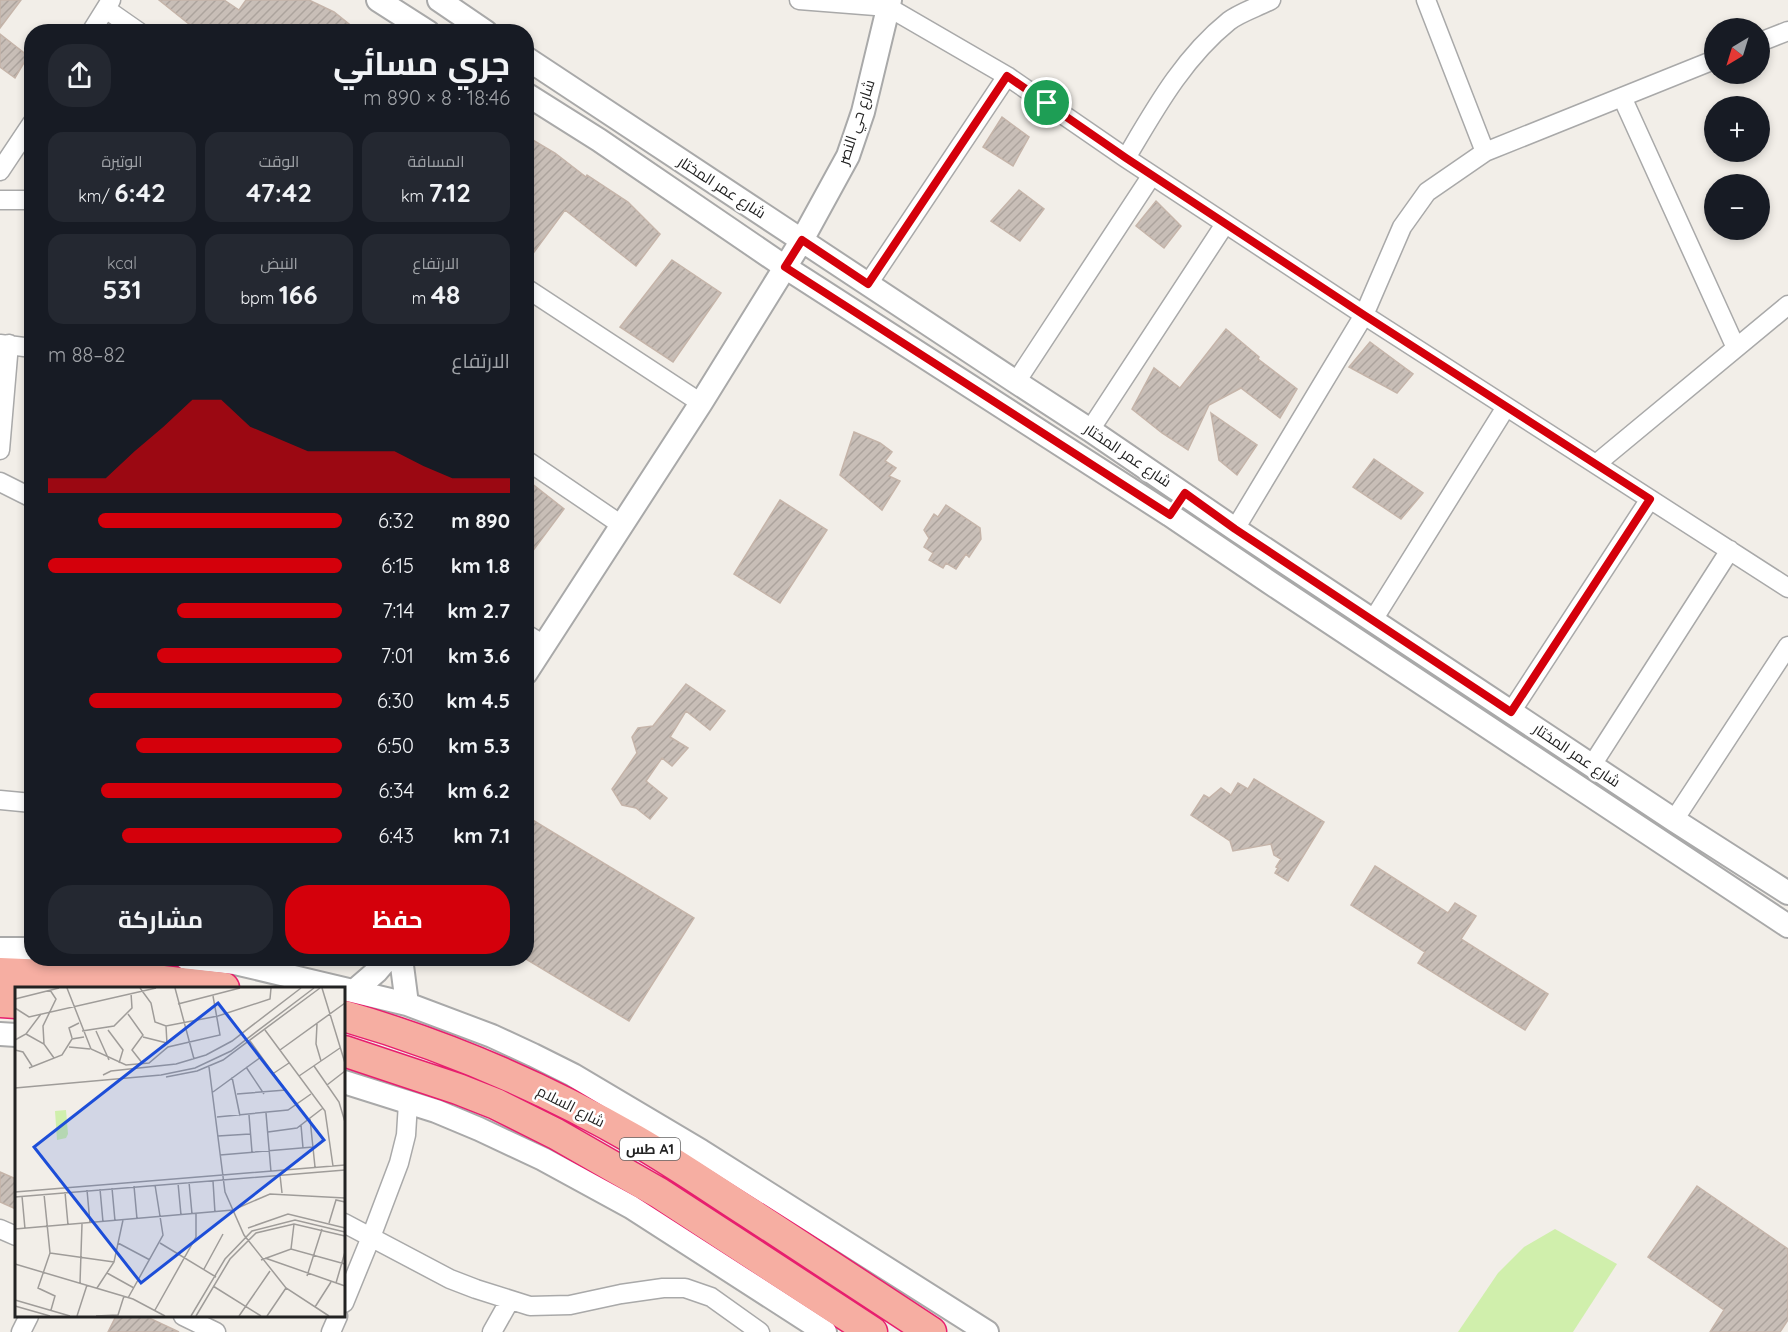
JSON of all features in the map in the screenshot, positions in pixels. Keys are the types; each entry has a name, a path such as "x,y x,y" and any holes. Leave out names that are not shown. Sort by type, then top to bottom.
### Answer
{"highway":[{"path":"0,973 145,979 215,987"},
{"path":"0,1002 15,1003"},
{"name":"شارع السلام","path":"349,1003 402,1034 483,1065 601,1121 682,1169 932,1332"},
{"path":"345,1051 458,1089 496,1104 556,1134 658,1193 872,1332"}],"street":[{"path":"378,0 416,24"},
{"path":"439,0 474,24"},
{"path":"799,0 889,4 1007,76 1126,158 1364,315 1788,588"},
{"path":"1126,158 1162,97 1188,61 1231,20 1271,0"},
{"path":"1426,0 1485,152"},
{"path":"96,24 109,4 130,24"},
{"name":"شارع حي النصر","path":"535,640 623,526 802,240 848,156 863,112 889,4"},
{"path":"1770,38 1788,31"},
{"name":"شارع عمر المختار","path":"534,63 1185,493 1235,529 1674,820 1788,893"},
{"path":"1235,529 1364,315 1402,227 1427,192 1485,152 1704,64"},
{"path":"868,284 1007,76"},
{"path":"1622,97 1736,348"},
{"name":"شارع عمر المختار","path":"534,99 599,140 785,267 1170,515 1788,926"},
{"path":"599,140 614,117"},
{"path":"0,171 24,135"},
{"path":"1016,382 1152,175"},
{"path":"0,200 24,200"},
{"path":"1090,430 1226,224"},
{"path":"534,293 701,403"},
{"path":"1596,464 1788,305"},
{"path":"0,450 5,344 24,347"},
{"path":"1373,620 1506,406"},
{"path":"534,465 623,526"},
{"path":"0,482 24,494"},
{"path":"1170,515 1185,493"},
{"path":"1511,712 1650,499"},
{"path":"1592,765 1731,550"},
{"path":"1674,820 1788,646"},
{"path":"0,800 24,802"},
{"path":"0,949 24,949"},
{"path":"244,966 303,987"},
{"path":"349,1003 381,966"},
{"path":"402,966 407,1004"},
{"path":"349,1003 407,1004 492,1036 573,1075 701,1151 987,1332"},
{"path":"0,1034 15,1035"},
{"path":"345,1082 436,1111 479,1129 584,1180 825,1332"},
{"path":"345,1301 401,1156 406,1135 408,1104"},
{"path":"345,1224 450,1279 530,1306 570,1305 621,1294 663,1288 685,1288 711,1297 741,1325 760,1332"},
{"path":"0,1229 15,1236"},
{"path":"494,1331 510,1300"},
{"path":"21,1332 28,1317"},
{"path":"185,1317 216,1332"},
{"path":"331,1332 338,1317"}],"green space":[{"path":"1555,1229 1617,1264 1573,1332 1458,1332 1498,1273 1524,1247"}],"building":[{"path":"0,0 21,0 0,28"},
{"path":"159,0 224,0 239,10 246,0 309,0 334,12 349,24 189,24"},
{"path":"0,34 24,53 24,63 15,78 0,67"},
{"path":"1002,117 1029,137 1013,166 983,147"},
{"path":"534,141 555,153 586,177 587,175 628,202 660,234 636,266 565,210 534,252"},
{"path":"1019,190 1044,209 1020,241 991,221"},
{"path":"1156,201 1181,226 1164,248 1136,226"},
{"path":"672,260 721,293 673,362 620,327"},
{"path":"1226,329 1259,357 1258,359 1297,389 1280,418 1241,388 1209,405 1188,450 1132,409 1154,368 1180,388"},
{"path":"1370,342 1413,374 1397,393 1349,367"},
{"path":"1211,413 1257,445 1237,475 1219,460"},
{"path":"854,432 880,443 892,452 885,461 896,468 889,476 900,481 882,510 840,475"},
{"path":"1374,459 1423,493 1401,519 1353,487"},
{"path":"534,485 564,509 534,549"},
{"path":"780,500 827,530 780,603 734,574"},
{"path":"946,505 980,528 981,539 969,557 966,554 956,569 946,563 943,568 929,560 933,553 924,547 929,538 924,530 934,514 938,517"},
{"path":"686,684 725,711 710,730 686,711 670,737 688,748 672,766 662,758 646,781 667,798 650,819 636,808 622,805 612,789 637,753 632,737 638,728 653,726"},
{"path":"1254,779 1324,822 1288,881 1275,873 1281,859 1274,855 1271,844 1233,851 1230,841 1191,815 1204,795 1209,798 1221,788 1231,795 1238,783 1248,789"},
{"path":"534,821 694,918 629,1021 534,964"},
{"path":"1375,866 1448,913 1455,903 1476,916 1461,939 1548,994 1525,1030 1418,963 1425,952 1351,905"},
{"path":"0,1172 15,1179 15,1209 0,1202"},
{"path":"1697,1186 1788,1249 1788,1320 1780,1332 1710,1332 1724,1310 1648,1257"},
{"path":"116,1317 147,1317 179,1332 108,1332"}],"route":[{"path":"1007,76 1047,103 1126,158 1364,315 1650,499 1511,712 1235,529 1185,493 1170,515 785,267 802,240 868,284 1007,76"}]}
